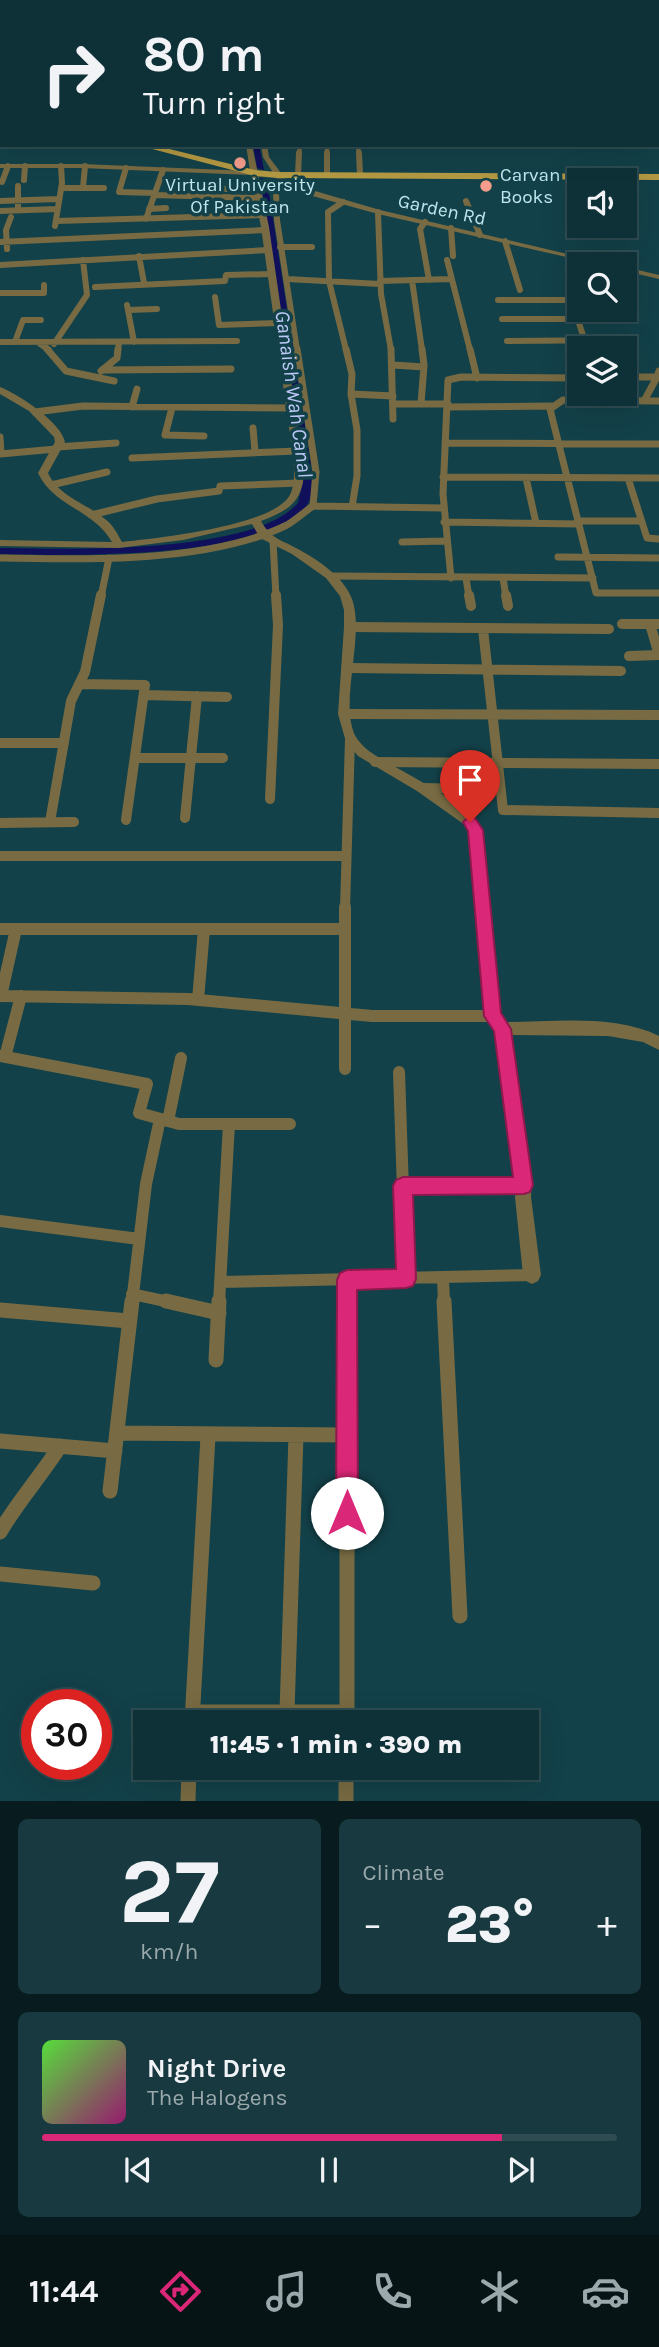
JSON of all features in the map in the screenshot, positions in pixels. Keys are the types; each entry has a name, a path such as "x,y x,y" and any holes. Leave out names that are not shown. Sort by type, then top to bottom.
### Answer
{"main road":[{"path":"149,147 255,173 277,175 567,180"},
{"path":"296,175 659,179"},
{"path":"637,180 659,179"}],"street":[{"path":"249,147 279,323 299,483 289,504 264,533 278,625 270,799"},
{"path":"264,147 266,157 284,183 276,191 275,201 316,472 313,506"},
{"path":"296,175 300,147"},
{"path":"327,147 327,174"},
{"path":"358,147 360,174"},
{"path":"2,182 4,166 85,166 255,173"},
{"path":"24,180 25,166"},
{"path":"54,239 61,166"},
{"path":"83,188 85,166"},
{"path":"126,168 119,192 259,198"},
{"path":"146,219 163,170"},
{"name":"Garden Rd","path":"284,183 378,212 567,255"},
{"path":"18,186 19,210"},
{"path":"208,188 229,187 225,198"},
{"path":"61,188 104,188"},
{"path":"0,201 59,199"},
{"path":"466,201 480,235"},
{"path":"343,202 328,212 329,281 352,374 351,394 357,430 357,476 352,508"},
{"path":"149,209 166,208"},
{"path":"0,211 57,209"},
{"path":"378,212 380,282 393,365 393,419"},
{"path":"56,222 262,215"},
{"path":"12,217 4,244 54,239 265,230"},
{"path":"189,218 191,232"},
{"path":"425,222 420,229 429,280"},
{"path":"451,228 451,279 477,378"},
{"path":"505,241 520,290"},
{"path":"280,247 312,247"},
{"path":"0,265 139,256 189,257 268,250"},
{"path":"139,256 144,283"},
{"path":"107,258 108,272"},
{"path":"54,344 87,295 83,260"},
{"path":"637,272 659,277"},
{"path":"87,295 144,283 225,281 226,275 271,274"},
{"path":"287,279 380,282 451,279"},
{"path":"412,280 424,367 421,404"},
{"path":"0,293 44,293 44,285"},
{"path":"95,287 124,291"},
{"path":"215,297 219,325 279,323"},
{"path":"498,300 567,297"},
{"path":"134,342 127,308 156,309"},
{"path":"502,319 567,319"},
{"path":"15,342 23,320 41,320"},
{"path":"0,342 54,344 237,341"},
{"path":"507,341 567,343"},
{"path":"38,343 50,351 66,371 114,381"},
{"path":"93,377 117,358 119,343"},
{"path":"393,365 424,367"},
{"path":"102,370 230,369"},
{"path":"637,376 658,374"},
{"path":"645,401 658,374"},
{"path":"452,578 443,508 448,380 567,378"},
{"path":"132,407 137,389"},
{"path":"0,390 35,412 59,436 57,448 43,473 63,497 106,524 119,544"},
{"path":"351,394 448,406 551,405 563,400 659,401"},
{"path":"551,405 596,593 659,593"},
{"path":"35,412 83,406 291,408"},
{"path":"172,408 165,435 204,436"},
{"path":"253,428 255,452"},
{"path":"0,437 1,454 116,443"},
{"path":"445,443 659,444"},
{"path":"132,458 297,451"},
{"path":"51,485 107,472"},
{"path":"443,477 659,478"},
{"path":"526,478 536,523"},
{"path":"628,478 647,538 658,539 659,549"},
{"path":"91,515 158,499 219,491 220,486 299,483"},
{"path":"0,558 109,558 181,552 287,527 313,506 443,508"},
{"path":"444,522 641,521"},
{"path":"0,542 119,544 264,533 330,576 345,596 350,610 351,627 344,714 350,739 346,856 345,1069"},
{"path":"401,542 446,541"},
{"path":"558,557 659,558"},
{"path":"50,822 71,701 85,672 109,558"},
{"path":"330,576 593,578"},
{"path":"466,578 471,606"},
{"path":"503,578 508,606"},
{"path":"622,624 654,624 659,655 629,656"},
{"path":"351,627 609,629"},
{"path":"483,629 503,810 659,813"},
{"path":"348,668 621,671"},
{"path":"79,684 145,685 126,820"},
{"path":"144,695 227,697"},
{"path":"186,818 197,696"},
{"path":"344,714 659,715"},
{"path":"220,1282 532,1275 524,1185 503,1029 493,1016 475,830 470,822 422,788 362,753 350,739"},
{"path":"0,743 64,743"},
{"path":"135,758 223,758"},
{"path":"376,761 659,764"},
{"path":"422,788 471,789"},
{"path":"0,823 74,822"},
{"path":"0,856 346,856"},
{"path":"0,929 345,929"},
{"path":"16,929 1,996 198,1000 345,1015 493,1016"},
{"path":"198,1000 204,929"},
{"path":"20,996 3,1057 147,1084 139,1113 179,1124 290,1124"},
{"path":"503,1029 625,1031 650,1037 659,1043"},
{"path":"110,1491 146,1184 181,1058"},
{"path":"398,1072 406,1279"},
{"path":"216,1360 229,1124"},
{"path":"403,1186 524,1185"},
{"path":"0,1222 139,1239"},
{"path":"443,1278 460,1616"},
{"path":"347,1280 347,1710"},
{"path":"132,1294 219,1313"},
{"path":"0,1310 129,1321"},
{"path":"117,1433 208,1436 347,1435"},
{"path":"192,1710 208,1436"},
{"path":"287,1710 296,1436"},
{"path":"0,1441 115,1451"},
{"path":"0,1532 15,1506 37,1482 60,1447"},
{"path":"0,1574 93,1583"},
{"path":"188,1801 189,1780"},
{"path":"346,1780 346,1801"}],"waterway":[{"name":"Ganaish Wah Canal","path":"256,147 261,168"},
{"name":"Ganaish Wah Canal","path":"0,551 111,551 202,543 243,535 276,524 303,504 307,485 305,458 263,180"}],"place":[{"name":"Virtual University Of Pakistan","path":"240,163"},
{"name":"Carvan Books","path":"486,186"}],"route":[{"path":"347,1513 347,1280 406,1279 403,1186 524,1185 503,1029 493,1016 475,830 470,822"}]}
